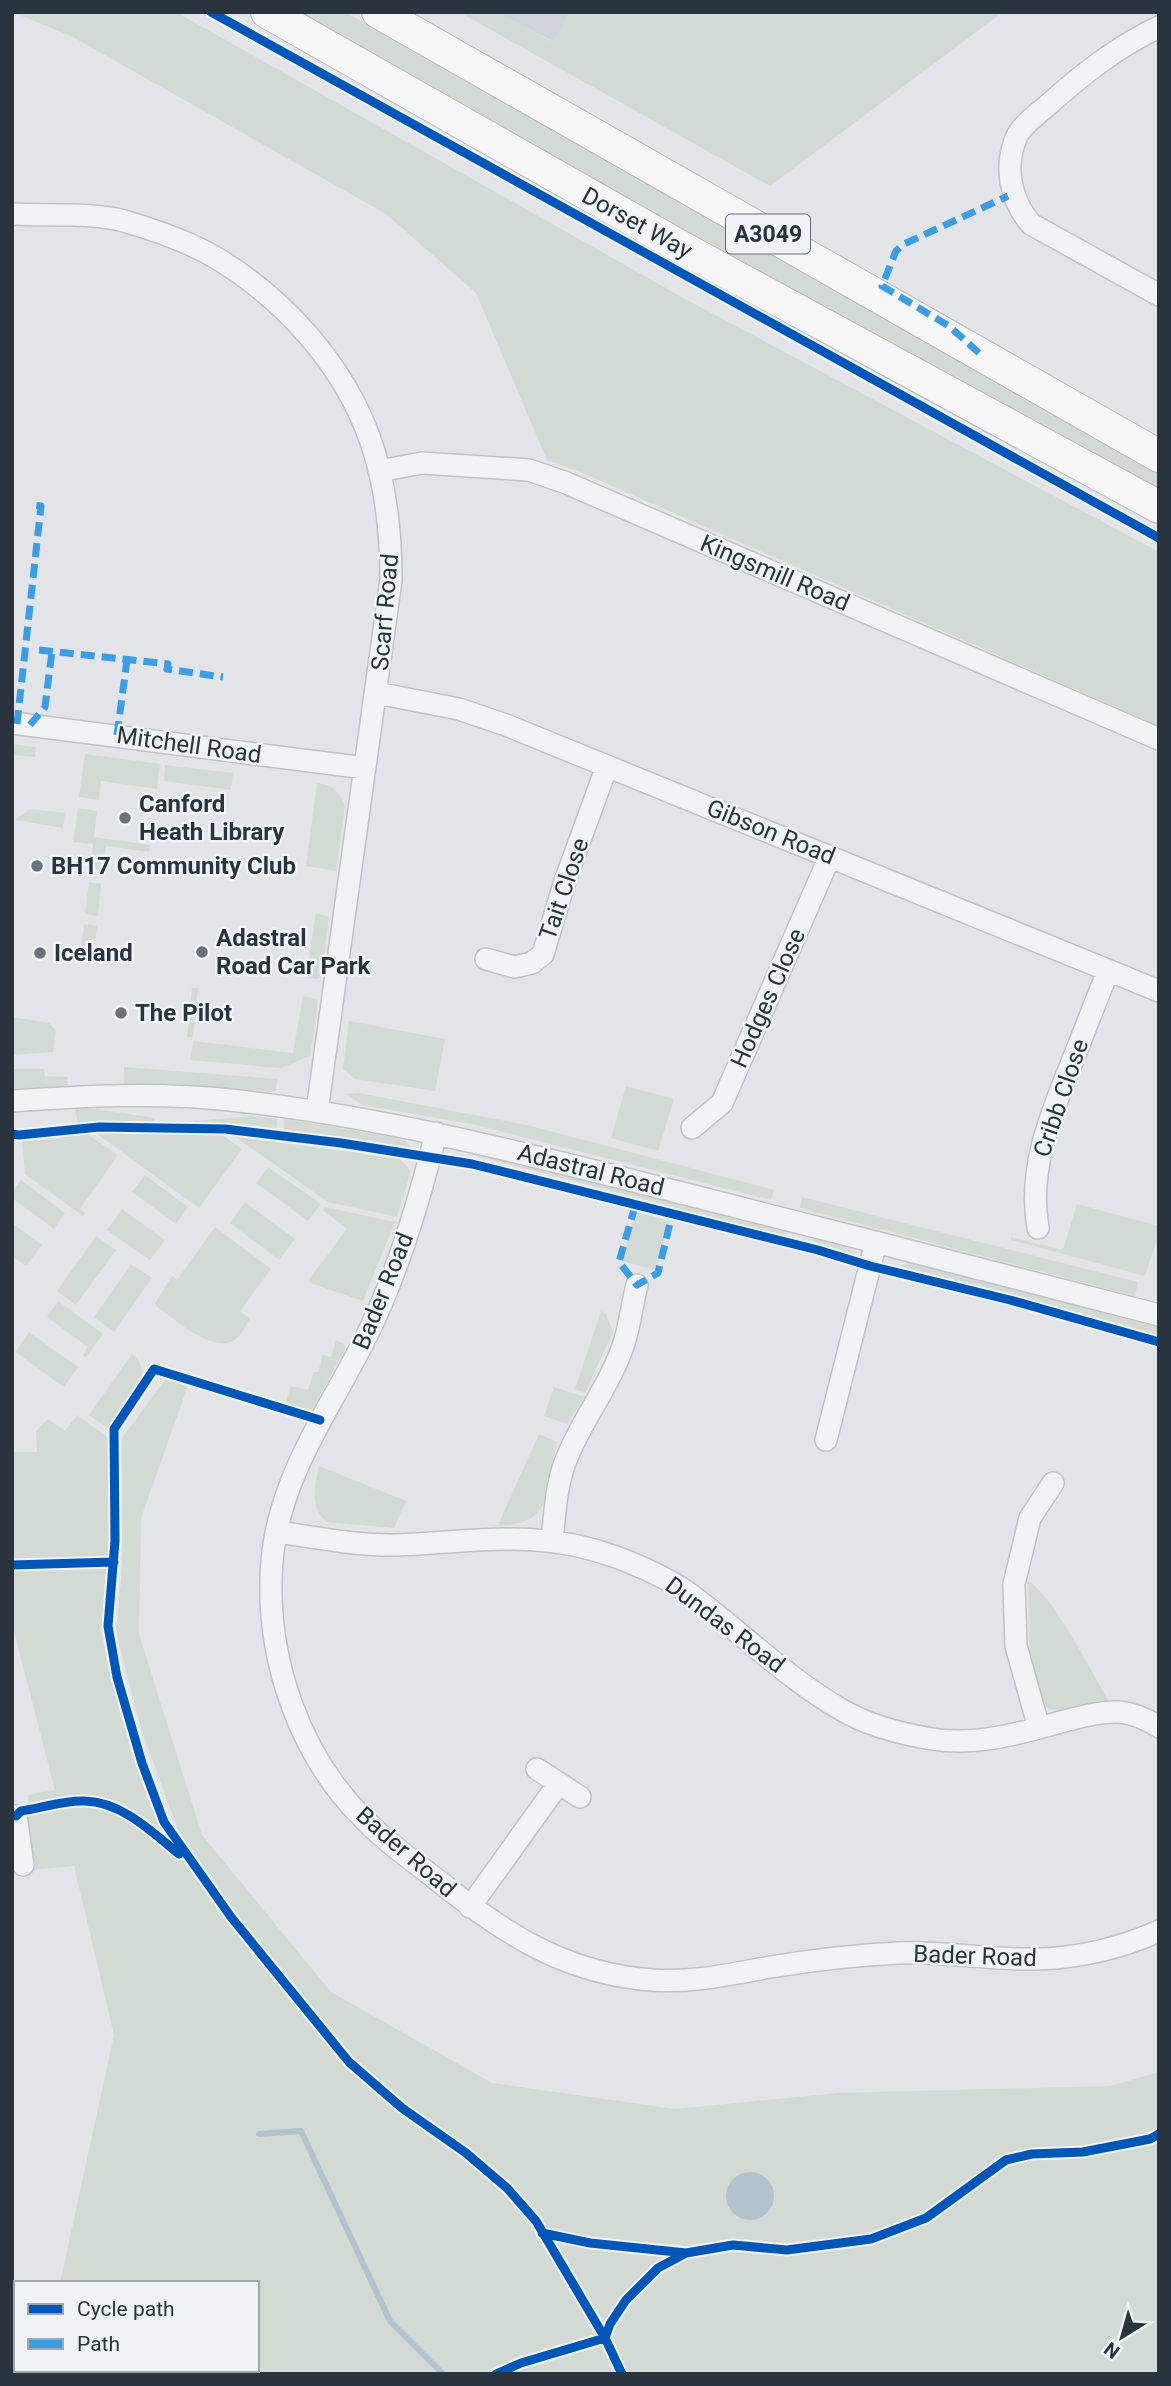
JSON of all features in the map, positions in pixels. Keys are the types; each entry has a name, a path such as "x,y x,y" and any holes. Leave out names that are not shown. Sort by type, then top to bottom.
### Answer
{"highway":[{"name":"Dorset Way","path":"267,12 679,246 1159,508"},
{"name":"A3049","path":"377,12 1159,456"}],"street":[{"path":"1159,27 1108,56 1035,116 1020,132 1013,148 1010,166 1014,198 1020,212 1031,224 1159,295"},
{"name":"Scarf Road","path":"12,214 121,220 167,235 217,258 259,288 296,320 325,355 352,400 370,438 379,471 391,546 391,580 317,1111"},
{"name":"Kingsmill Road","path":"379,471 422,463 529,470 564,482 1159,739"},
{"name":"Gibson Road","path":"377,693 459,709 506,724 1159,991"},
{"name":"Mitchell Road","path":"12,723 365,768"},
{"name":"Tait Close","path":"486,959 514,967 532,963 543,954 565,881 607,766"},
{"name":"Hodges Close","path":"692,1128 722,1103 830,856"},
{"name":"Cribb Close","path":"1038,1228 1034,1205 1036,1170 1045,1134 1108,971"},
{"name":"Adastral Road","path":"12,1101 92,1095 227,1099 317,1111 436,1133 1159,1315"},
{"name":"Bader Road","path":"436,1133 410,1223 383,1302 301,1456 276,1532 271,1576 271,1612 285,1687 318,1762 357,1813 383,1838 470,1907 503,1929 578,1967 615,1976 655,1981 695,1981 775,1967 901,1953 1037,1959 1088,1953 1136,1941 1159,1931"},
{"path":"826,1440 876,1242"},
{"path":"552,1540 558,1489 565,1462 604,1391 625,1342 636,1285"},
{"path":"1039,1728 1016,1646 1014,1584 1030,1518 1053,1483"},
{"name":"Dundas Road","path":"276,1532 344,1542 393,1545 473,1539 552,1540 583,1546 659,1575 685,1591 811,1690 844,1711 875,1725 935,1739 971,1741 1006,1736 1085,1716 1120,1712 1150,1721 1159,1727"},
{"path":"537,1769 580,1797"},
{"path":"470,1907 559,1783"},
{"path":"16,1816 16,1842 23,1865"}],"shaded area":[{"path":"12,12 176,12 687,300 1159,552 1159,726 578,471 547,460 476,293 386,214 71,36"},
{"path":"290,12 345,12 1159,467 1159,490 852,324"},
{"path":"459,12 496,12 553,42 570,12 1003,12 770,186"},
{"path":"496,12 570,12 554,42"},
{"path":"12,744 36,747 35,757 12,755"},
{"path":"85,754 160,764 157,789 101,781 99,800 79,797"},
{"path":"165,765 233,773 231,790 164,781"},
{"path":"317,783 335,790 345,806 336,871 306,866"},
{"path":"78,808 97,811 94,837 150,845 149,852 106,846 102,870 91,868 93,844 73,842"},
{"path":"30,809 65,813 63,828 15,820"},
{"path":"89,882 101,884 98,916 85,914"},
{"path":"316,913 329,917 321,977 316,979 306,977"},
{"path":"84,924 97,926 94,948 81,947"},
{"path":"192,988 198,988 193,1037 187,1037"},
{"path":"303,996 318,1000 310,1056 281,1068 190,1060 193,1041 293,1053"},
{"path":"12,1017 49,1023 56,1030 53,1052 12,1055"},
{"path":"349,1021 445,1039 435,1091 355,1079 343,1069"},
{"path":"124,1067 278,1079 275,1092 124,1085"},
{"path":"12,1069 44,1069 45,1076 67,1077 68,1086 12,1089"},
{"path":"626,1086 674,1099 658,1151 611,1138"},
{"path":"359,1093 527,1125 774,1190 771,1200 476,1125 362,1105 347,1094"},
{"path":"75,1108 155,1118 155,1122 78,1126"},
{"path":"253,1116 277,1119 277,1128 194,1123 194,1121"},
{"path":"284,1119 393,1137 406,1141 412,1149 284,1130"},
{"path":"93,1131 221,1134 242,1149 199,1208"},
{"path":"84,1132 118,1155 80,1209 85,1213 83,1216 25,1174 22,1138"},
{"path":"234,1136 400,1159 411,1171 397,1217 328,1202"},
{"path":"473,1151 785,1230 784,1236 466,1153"},
{"path":"268,1167 321,1204 308,1221 256,1183"},
{"path":"145,1175 188,1207 176,1224 132,1192"},
{"path":"21,1180 65,1213 54,1229 12,1198 12,1192"},
{"path":"802,1197 1138,1282 1135,1296 800,1208"},
{"path":"245,1202 295,1239 279,1260 230,1223"},
{"path":"1077,1204 1159,1226 1159,1234 1145,1276 1011,1240 1011,1237 1063,1250"},
{"path":"325,1207 395,1222 363,1301 308,1281 347,1229 323,1210"},
{"path":"122,1209 165,1240 150,1260 107,1230"},
{"path":"636,1212 669,1221 656,1270 622,1261"},
{"path":"12,1223 42,1245 26,1266 12,1256"},
{"path":"215,1227 271,1269 240,1311 250,1319 243,1331 233,1341 224,1343 214,1342 193,1333 155,1303 172,1276 177,1280"},
{"path":"96,1236 116,1250 76,1305 57,1291"},
{"path":"814,1238 842,1245 856,1255 813,1244"},
{"path":"912,1262 1159,1327 1159,1336 900,1266"},
{"path":"131,1264 152,1278 114,1332 94,1317"},
{"path":"58,1301 103,1334 86,1357 83,1355 88,1347 47,1317"},
{"path":"601,1311 606,1314 613,1332 585,1393 575,1389"},
{"path":"29,1332 78,1367 64,1387 15,1352"},
{"path":"336,1340 344,1344 345,1349 311,1412 285,1405 291,1386 308,1390 314,1372 318,1372 323,1355 331,1357"},
{"path":"132,1354 142,1368 139,1383 110,1430 89,1415"},
{"path":"177,1373 191,1377 141,1518 139,1634 202,1835 331,1992 492,2083 675,2109 837,2093 1110,2086 1159,2072 1159,2374 12,2374 14,2350 14,2372 259,2372 259,2281 60,2281 114,2035 74,1866 32,1870 24,1814 70,1805 96,1805 125,1817 158,1842 181,1838 141,1729 116,1632 122,1568 122,1438 168,1376"},
{"path":"554,1387 584,1397 567,1424 544,1416"},
{"path":"77,1415 110,1439 110,1557 31,1558 12,1561 12,1452 37,1452 36,1431 48,1419 65,1431"},
{"path":"539,1434 557,1442 545,1500 540,1511 531,1518 498,1525"},
{"path":"319,1466 406,1501 394,1528 327,1522 321,1516 316,1503 315,1488"},
{"path":"32,1569 108,1569 101,1629 111,1680 136,1766 151,1808 167,1837 127,1807 94,1797 29,1806 28,1795 55,1790 12,1624 12,1572"},
{"path":"1028,1581 1038,1589 1061,1619 1110,1704 1066,1712 1049,1709 1042,1704 1030,1655"}],"water":[{"path":"750,2172 767,2179 774,2196 767,2213 750,2220 733,2213 726,2196 733,2179"}],"waterway":[{"path":"259,2134 301,2131 390,2321 443,2374"}],"marked path":[{"path":"979,353 949,326 882,286 896,251 904,244 1008,196"},
{"path":"17,724 41,506 32,505"},
{"path":"39,650 168,664 167,669 223,677"},
{"path":"30,725 45,707 52,651"},
{"path":"117,735 127,660"},
{"path":"635,1206 619,1262 637,1285 658,1273 672,1215"}],"cycle path":[{"path":"211,12 1159,538"},
{"path":"12,1134 99,1127 225,1129 341,1143 472,1164 818,1250 1159,1342"},
{"path":"320,1420 154,1369 114,1429 115,1541 108,1626 117,1677 142,1763 164,1822 231,1917 349,2062 402,2108 466,2153 507,2188 536,2221 605,2338 622,2374"},
{"path":"12,1565 114,1562"},
{"path":"16,1816 21,1811 61,1803 99,1803 124,1812 179,1854"},
{"path":"496,2374 521,2363 605,2338 610,2324 626,2300 658,2268 686,2253 733,2245 787,2250 871,2239 926,2218 1006,2160 1032,2154 1083,2152 1150,2139 1159,2134"},
{"path":"542,2233 590,2243 686,2253"}],"place":[{"name":"Canford Heath Library","path":"125,818"},
{"name":"BH17 Community Club","path":"37,866"},
{"name":"Adastral Road Car Park","path":"202,952"},
{"name":"Iceland","path":"40,953"},
{"name":"The Pilot","path":"121,1013"}]}
